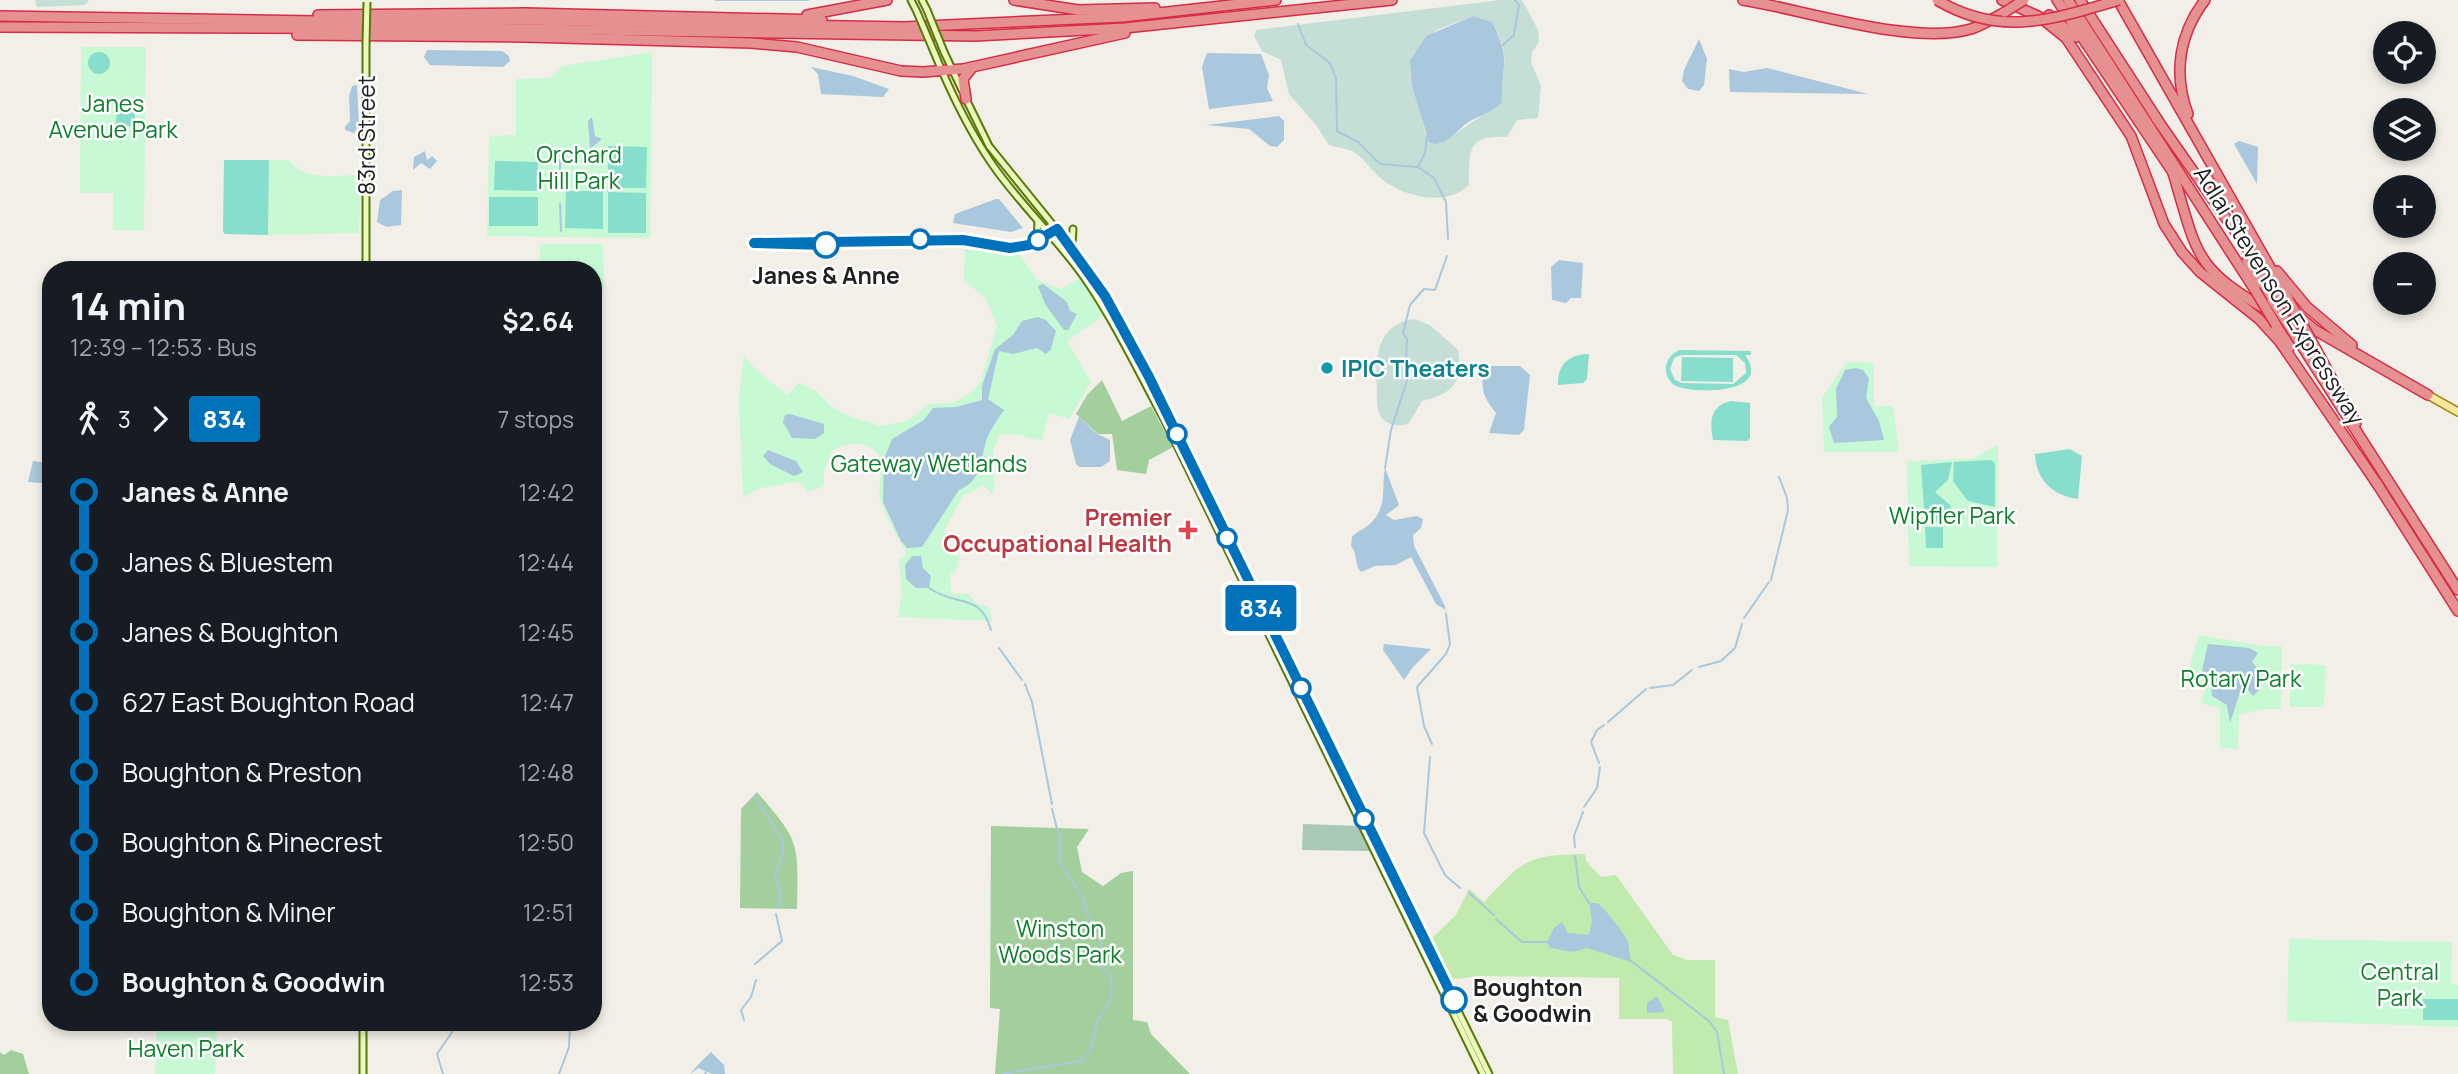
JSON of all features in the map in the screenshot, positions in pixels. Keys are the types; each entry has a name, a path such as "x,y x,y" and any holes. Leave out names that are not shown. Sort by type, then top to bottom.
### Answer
{"highway":[{"path":"754,18 803,16 886,0"},
{"path":"1014,0 1078,10 1185,10"},
{"path":"0,16 929,26 1015,24 1276,0"},
{"path":"0,27 525,29 922,37 1016,35 1170,23 1392,0"},
{"path":"1743,0 1911,33 1972,29 2024,0"},
{"path":"1937,0 1972,15 2019,23 2051,19 2118,0 2394,492"},
{"path":"2002,0 2040,17 2066,38 2131,136 2164,223 2182,252 2200,272 2259,319 2280,342 2378,485"},
{"path":"2012,0 2035,8 2064,25 2106,75"},
{"path":"2057,0 2232,256"},
{"name":"Adlai Stevenson Expressway","path":"2068,0 2458,611"},
{"name":"Adlai Stevenson Expressway","path":"2080,0 2458,590"},
{"path":"2199,142 2183,99 2179,66 2192,18 2205,0"},
{"path":"233,19 511,13 754,18 929,26"},
{"path":"698,41 797,47 901,71 930,72 941,69 953,71 1170,23"},
{"path":"226,29 338,37 888,41 922,37"},
{"path":"966,99 964,76 979,65"},
{"path":"2157,118 2288,307 2315,330 2428,395"},
{"path":"2173,173 2196,248 2221,281 2391,378 2428,395"},
{"path":"2249,230 2288,285 2320,319 2414,387"}],"main road":[{"path":"911,0 958,107 993,166 1099,299 1164,419 1483,1074"},
{"path":"922,0 966,99 995,154 1074,251 1105,296 1156,391 1489,1074"},
{"name":"83rd Street","path":"366,261 367,1"},
{"path":"1037,218 1037,241"},
{"path":"1073,229 1070,238 1074,251"},
{"path":"2428,395 2458,412"},
{"path":"363,1031 363,1074"}],"green space":[{"name":"Janes Avenue Park","path":"81,47 146,47 144,230 113,230 113,193 80,193"},
{"path":"99,52 107,55 110,63 107,71 99,74 91,71 88,63 91,55"},
{"name":"Orchard Hill Park","path":"652,52 650,238 487,236 489,136 516,135 516,79 550,78 563,66"},
{"path":"124,106 135,108 135,126 115,126 117,113"},
{"path":"608,146 647,147 646,188 608,188"},
{"path":"224,160 269,160 268,235 223,232"},
{"path":"269,160 289,160 303,172 322,176 361,175 359,233 268,235"},
{"path":"495,161 538,162 537,191 494,190"},
{"path":"566,191 603,191 603,229 565,228"},
{"path":"608,192 646,193 646,233 608,233"},
{"path":"489,197 538,197 538,226 489,226"},
{"path":"540,244 603,244 604,290 602,261 540,261"},
{"name":"Gateway Wetlands","path":"965,248 1020,255 1037,280 1061,289 1080,278 1103,316 1067,341 1091,382 1069,419 1049,413 1042,440 1014,434 1000,435 993,453 992,494 983,485 963,496 945,529 943,552 960,556 955,573 950,573 951,594 968,594 977,604 988,607 992,621 898,617 902,595 899,558 906,556 906,552 881,502 880,460 871,448 856,444 832,451 824,470 824,486 808,492 802,484 795,482 760,488 743,497 739,400 744,355 756,370 787,395 799,383 816,391 832,407 846,415 880,426 907,421 930,404 953,403 969,394 980,383 997,326 986,298 964,281"},
{"path":"1677,351 1751,351 1751,355 1745,355 1751,368 1749,378 1726,389 1695,390 1674,385 1667,376 1666,366","holes":["1681,355 1736,355 1745,363 1746,373 1733,384 1682,383 1675,380 1670,369 1674,358"]},
{"path":"1589,354 1587,379 1583,383 1558,385 1562,366 1566,362 1576,356"},
{"path":"1682,357 1733,358 1733,382 1681,381"},
{"path":"1847,362 1874,363 1874,406 1893,406 1899,452 1824,452 1822,398"},
{"path":"1102,380 1122,421 1151,406 1173,447 1149,460 1146,474 1117,470 1112,434 1098,434 1076,414 1087,395"},
{"path":"1731,401 1750,403 1750,438 1747,441 1713,440 1711,427 1715,411"},
{"name":"Wipfler Park","path":"1998,444 1997,567 1909,566 1907,461 1974,459"},
{"path":"2070,449 2082,456 2078,499 2061,494 2048,485 2042,479 2036,463 2035,454"},
{"path":"1991,460 1995,463 1995,507 1968,501 1953,481 1954,462"},
{"path":"1952,462 1948,480 1935,492 1951,506 1954,521 1925,522 1921,465"},
{"path":"1925,527 1943,527 1943,548 1926,548"},
{"name":"Rotary Park","path":"2199,635 2263,646 2282,646 2281,709 2262,709 2239,715 2238,749 2220,748 2220,708 2201,703 2206,687 2185,681"},
{"path":"2290,664 2326,665 2324,707 2290,707"},
{"path":"757,792 782,822 794,845 797,909 740,908 741,809"},
{"path":"1303,824 1359,826 1371,851 1302,850"},
{"name":"Winston Woods Park","path":"991,826 1089,829 1077,847 1082,872 1103,886 1121,873 1133,871 1133,1020 1147,1022 1151,1034 1190,1074 995,1074 1000,1009 990,1008"},
{"path":"1585,854 1586,861 1601,877 1616,875 1673,955 1688,960 1715,960 1715,1017 1728,1020 1738,1074 1673,1074 1672,1022 1667,1019 1619,1019 1619,978 1482,976 1446,980 1428,942 1456,915 1469,889 1484,902 1508,877 1527,863 1550,856"},
{"name":"Central Park","path":"2289,939 2452,942 2451,983 2458,985 2458,1027 2287,1021"},
{"path":"2423,999 2458,999 2458,1020 2423,1020"},
{"name":"Haven Park","path":"157,1031 217,1031 215,1074 155,1074"},
{"path":"11,1050 23,1054 29,1074 0,1074 0,1052 4,1055"}],"shaded area":[{"path":"35,0 89,0 85,5 37,7"},
{"path":"1500,0 1522,0 1538,30 1539,42 1532,52 1531,62 1541,86 1538,118 1517,120 1507,137 1493,137 1476,143 1470,155 1469,185 1461,192 1440,198 1406,193 1383,180 1355,153 1329,145 1316,125 1289,94 1281,60 1262,51 1254,36 1256,30","holes":["1473,16 1492,22 1504,54 1502,102 1440,144 1426,135 1410,72 1436,30"]},
{"path":"1473,16 1492,22 1502,46 1502,102 1467,123 1450,138 1434,144 1429,142 1412,86 1410,61 1426,36"},
{"path":"1699,39 1707,59 1704,85 1699,91 1688,89 1682,81 1684,70"},
{"path":"427,50 502,51 509,56 510,61 503,67 430,65 424,57"},
{"path":"1207,53 1261,54 1269,75 1267,88 1273,101 1209,109 1202,67"},
{"path":"811,67 853,76 889,89 883,97 821,94 818,74"},
{"path":"1767,68 1868,94 1730,92 1729,69 1744,72"},
{"path":"357,85 359,125 354,133 345,130 345,127 350,121 349,96 352,86"},
{"path":"1279,116 1284,121 1284,140 1277,147 1270,146 1249,129 1207,125"},
{"path":"592,117 595,136 602,139 590,149 588,121"},
{"path":"2239,141 2258,147 2257,184 2234,144"},
{"path":"425,151 427,160 432,156 437,161 430,169 421,163 413,170 414,157"},
{"path":"402,190 401,225 387,227 377,222 380,200 393,191"},
{"path":"999,199 1023,228 1011,232 953,223 955,214"},
{"path":"1559,260 1583,263 1581,298 1571,298 1566,303 1552,300 1551,267"},
{"path":"1043,284 1067,302 1070,311 1077,314 1068,330 1064,330 1045,304 1038,286"},
{"path":"1038,317 1046,320 1056,331 1051,349 1046,354 1037,348 1013,354 999,351 988,399 1004,410 989,434 978,473 968,485 959,490 922,547 907,548 883,502 884,459 892,439 924,420 933,408 956,407 982,400 982,386 995,349 1013,335 1022,321"},
{"path":"1414,319 1430,325 1458,350 1459,371 1454,385 1441,395 1422,401 1409,423 1393,425 1382,418 1378,409 1378,353 1392,328"},
{"path":"1490,366 1520,366 1530,375 1524,430 1519,435 1489,433 1496,413 1486,398 1482,383 1484,370"},
{"path":"1845,370 1863,370 1869,378 1866,398 1879,421 1884,440 1834,443 1829,427 1837,417 1836,389"},
{"path":"785,415 824,424 824,433 815,439 792,438 783,422"},
{"path":"1079,417 1097,434 1110,440 1110,461 1101,467 1079,467 1076,464 1070,440"},
{"path":"768,450 796,461 803,472 794,476 770,464 763,456"},
{"path":"33,461 42,462 42,483 28,482"},
{"path":"1385,468 1399,505 1386,515 1394,520 1417,516 1423,519 1421,528 1413,535 1414,546 1445,610 1436,604 1411,557 1396,565 1375,566 1361,572 1357,566 1355,552 1351,546 1352,537 1371,523 1380,510"},
{"path":"912,556 921,556 923,568 931,576 929,588 916,588 906,579 905,565"},
{"path":"1384,644 1431,649 1404,680 1383,650"},
{"path":"2208,644 2249,648 2258,653 2252,662 2259,670 2260,689 2253,696 2247,689 2241,689 2230,723 2227,705 2212,696 2211,682 2201,675"},
{"path":"1589,903 1600,905 1622,931 1628,942 1631,962 1587,948 1573,952 1550,948 1547,942 1554,928 1562,922 1568,933 1589,935 1592,921"},
{"path":"1657,996 1665,1012 1647,1013 1647,1003"},
{"path":"711,1052 724,1065 725,1074 712,1074 698,1068 691,1074 697,1066"}],"waterway":[{"path":"716,0 808,0"},
{"path":"1503,45 1514,35 1519,5 1515,0"},
{"path":"1298,24 1306,45 1330,63 1336,78 1337,131 1358,142 1380,164 1418,167 1434,178 1446,202 1448,239"},
{"path":"1418,167 1425,153 1427,136"},
{"path":"560,151 560,180"},
{"path":"560,204 561,231"},
{"path":"1385,468 1391,430 1412,365 1406,361 1407,339 1403,333 1410,305 1424,289 1435,290 1447,256"},
{"path":"1771,580 1788,510 1787,498 1779,477"},
{"path":"1744,618 1769,582"},
{"path":"929,588 949,598 974,605 981,610 991,630"},
{"path":"1432,744 1424,726 1417,687 1446,654 1450,644 1446,614"},
{"path":"1699,667 1721,661 1735,648 1742,624"},
{"path":"999,648 1022,680"},
{"path":"1650,688 1673,685 1692,670"},
{"path":"1025,684 1032,702 1052,804"},
{"path":"1608,722 1646,689"},
{"path":"1599,763 1591,742 1597,730 1604,725"},
{"path":"1430,757 1424,833 1445,875 1460,888"},
{"path":"1584,807 1597,788 1600,767"},
{"path":"754,796 783,841 783,855 775,875 781,898 777,908"},
{"path":"1002,1074 1080,1061 1090,1051 1098,1021 1112,997 1111,974 1101,968 1097,959 1101,946 1100,928 1088,916 1082,896 1059,862 1060,840 1052,809"},
{"path":"1575,847 1574,836 1583,812"},
{"path":"1575,856 1579,887 1589,903"},
{"path":"1469,893 1494,915"},
{"path":"755,964 782,941 776,914"},
{"path":"1496,919 1522,942 1547,942"},
{"path":"1630,960 1709,1021 1717,1032 1724,1074"},
{"path":"744,1020 741,1010 751,997 756,980"},
{"path":"443,1074 437,1054 453,1031"},
{"path":"559,1074 569,1047 570,1031"}],"bus line":[{"name":"834","path":"826,245 754,243 782,240 918,239 963,240 1010,248 1029,245 1057,229 1105,296 1149,377 1454,1000"}],"place":[{"name":"Janes & Anne","path":"826,245"},
{"name":"IPIC Theaters","path":"1327,368"},
{"name":"Premier Occupational Health","path":"1188,530"},
{"name":"Boughton & Goodwin","path":"1454,1000"}]}
